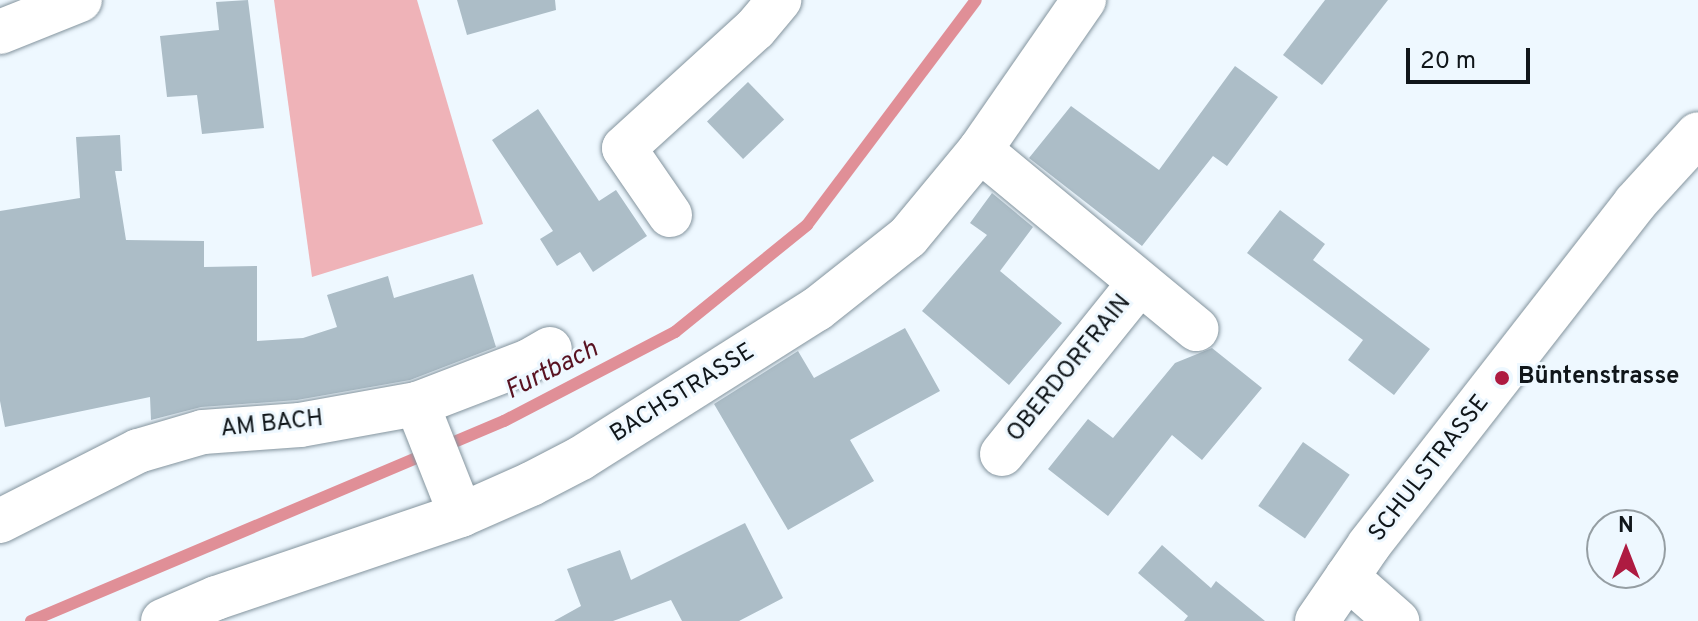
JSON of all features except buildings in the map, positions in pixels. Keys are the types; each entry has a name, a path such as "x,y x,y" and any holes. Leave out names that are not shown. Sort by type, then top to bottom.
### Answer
{"street":[{"path":"0,32 80,0"},
{"path":"670,215 624,148 755,29 779,0"},
{"name":"BACHSTRASSE","path":"163,621 454,500 581,458 817,309 908,237 980,150 1084,0"},
{"name":"SCHULSTRASSE","path":"1317,621 1347,577 1635,203 1698,134"},
{"name":"OBERDORFRAIN","path":"980,150 1138,285 1196,329"},
{"name":"OBERDORFRAIN","path":"1002,454 1138,285"},
{"name":"AM BACH","path":"0,521 138,451 203,432 420,413 550,349"},
{"path":"420,413 454,500"},
{"path":"1347,577 1397,621"}],"shaded area":[{"path":"274,0 417,0 483,224 312,277"}],"waterway":[{"name":"Furtbach","path":"31,621 504,421 675,332 807,225 976,0"}],"place":[{"name":"Büntenstrasse","path":"1502,378"}]}
